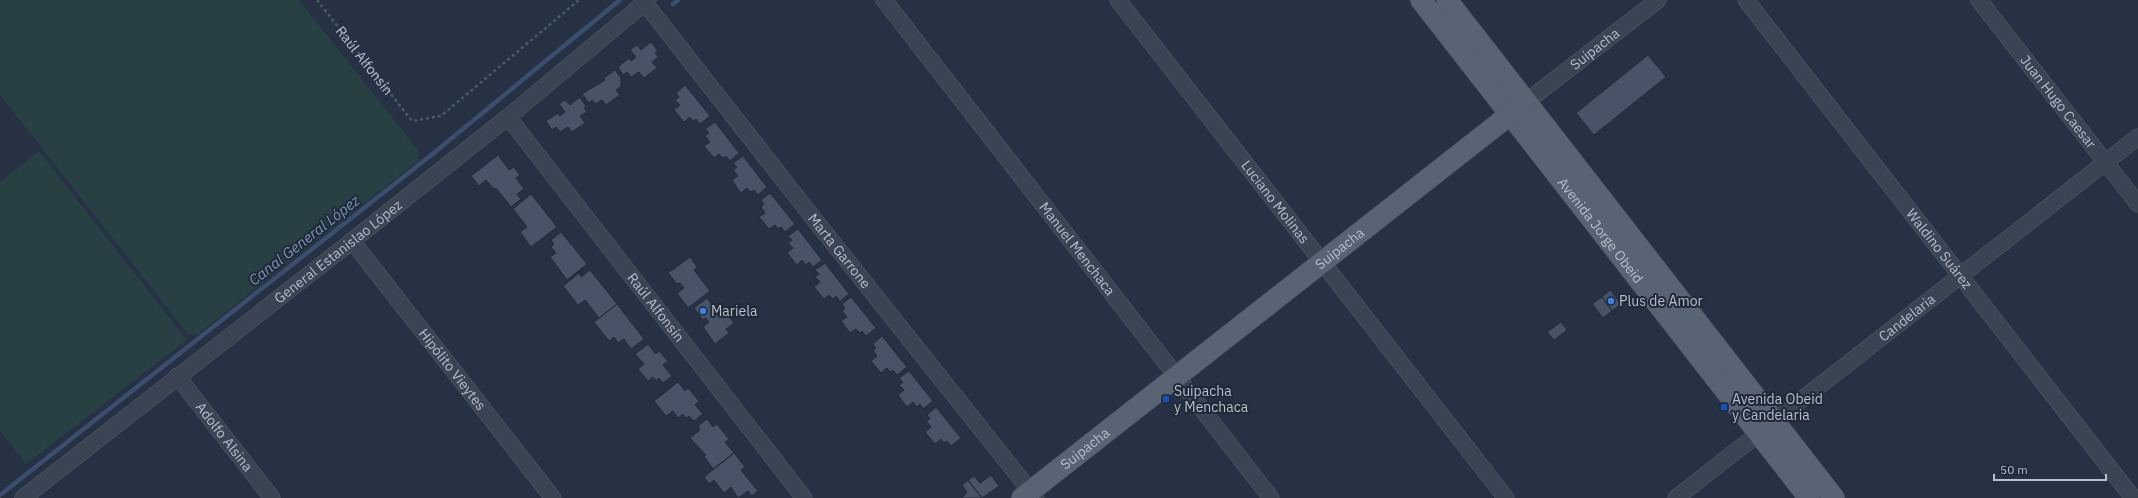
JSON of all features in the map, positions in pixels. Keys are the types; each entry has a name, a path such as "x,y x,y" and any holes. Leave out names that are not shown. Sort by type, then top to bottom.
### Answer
{"main road":[{"name":"Avenida Jorge Obeid","path":"1422,0 1518,108 1767,428 1834,498"},
{"name":"Avenida Jorge Obeid","path":"1447,0 1518,108"},
{"name":"Suipacha","path":"1030,496 1177,376 1518,108"},
{"name":"Avenida Jorge Obeid","path":"1767,428 1809,498"}],"street":[{"name":"Manuel Menchaca","path":"884,0 1271,498"},
{"name":"Luciano Molinas","path":"1118,0 1506,498"},
{"name":"Suipacha","path":"1518,108 1658,0"},
{"name":"Waldino Suárez","path":"1746,0 2132,498"},
{"name":"Juan Hugo Caesar","path":"1979,0 2138,204"},
{"name":"General Estanislao López","path":"23,498 177,376 352,242 508,118 647,1"},
{"name":"Marta Garrone","path":"647,1 809,213 1030,496"},
{"name":"Raúl Alfonsín","path":"508,118 804,498"},
{"name":"Candelaria","path":"1676,498 2138,137"},
{"name":"Hipólito Vieytes","path":"352,242 553,498"},
{"name":"Adolfo Alsina","path":"177,376 272,498"}],"path":[{"name":"Raúl Alfonsín","path":"317,0 412,120 441,116 580,0"}],"green space":[{"path":"0,0 299,0 418,150 419,160 197,335 188,334 0,95"},
{"path":"39,151 187,340 26,464 0,431 0,182"}],"building":[{"path":"651,42 658,51 655,53 658,57 652,62 657,68 644,78 639,72 631,77 627,72 623,75 618,67 629,58 631,61 636,57 630,50 637,45 641,50"},
{"path":"1648,55 1666,77 1594,135 1576,113"},
{"path":"615,70 621,78 621,86 616,90 620,95 606,105 602,100 595,104 592,100 589,103 582,94 605,80 604,78"},
{"path":"685,85 710,116 700,124 696,119 693,121 690,117 684,122 674,110 680,105 675,100 679,97 676,93"},
{"path":"580,97 586,106 584,108 587,112 580,116 585,123 572,132 568,127 560,132 556,127 552,130 546,121 558,113 560,116 565,112 559,104 565,100 570,105"},
{"path":"715,122 739,153 730,161 726,156 723,158 719,154 714,158 704,146 710,142 705,136 709,133 705,129"},
{"path":"498,155 509,170 514,167 520,175 516,178 524,189 517,194 521,199 511,207 496,188 494,189 486,180 479,186 471,176"},
{"path":"743,156 767,187 758,195 754,190 751,192 747,188 741,193 732,180 738,176 733,170 737,167 733,163"},
{"path":"770,193 795,224 785,232 781,227 778,229 775,225 769,229 759,217 765,213 761,207 764,204 761,200"},
{"path":"531,194 557,227 531,247 520,232 527,227 513,209"},
{"path":"798,229 822,260 813,267 809,262 806,265 802,260 797,265 787,253 793,248 788,243 792,240 788,236"},
{"path":"561,232 587,264 567,280 550,257 556,253 551,247 554,244 551,240"},
{"path":"690,257 697,267 694,270 710,291 688,308 677,293 684,288 680,283 677,284 668,273"},
{"path":"825,263 849,294 840,301 836,296 833,299 829,295 824,299 814,287 820,282 815,277 819,274 815,270"},
{"path":"590,270 617,304 599,318 585,300 578,305 563,286 579,273 581,277"},
{"name":"Plus de Amor","path":"1610,290 1621,304 1612,311 1602,297"},
{"path":"851,297 876,328 866,336 862,331 860,333 856,329 850,333 841,321 847,317 842,311 845,308 842,304"},
{"path":"1602,297 1612,311 1603,318 1592,304"},
{"path":"707,298 715,309 720,304 734,323 726,329 729,333 715,344 703,327 709,322 706,318 703,320 694,308"},
{"path":"617,304 644,339 631,349 624,339 618,343 614,337 609,341 594,322"},
{"path":"1561,322 1567,330 1554,340 1547,332"},
{"path":"882,336 907,367 897,375 893,370 890,372 887,368 881,373 871,361 877,356 873,350 876,348 873,344"},
{"path":"648,344 656,354 659,351 668,361 663,365 672,376 663,383 659,378 656,381 653,377 648,381 638,369 644,364 635,354"},
{"path":"909,371 933,401 923,409 920,404 917,407 913,402 907,407 898,395 904,390 899,385 903,382 899,378"},
{"path":"678,382 685,391 688,388 699,401 695,405 703,414 694,421 689,416 686,418 683,414 678,418 673,411 666,416 654,401"},
{"path":"936,407 961,438 951,446 947,441 944,443 941,439 935,444 925,432 931,427 926,421 930,419 927,415"},
{"path":"707,419 713,427 717,424 729,439 725,442 734,453 713,469 704,456 706,455 690,438 700,430 698,426"},
{"path":"734,453 745,467 741,470 758,491 752,496 748,491 738,498 731,487 724,493 714,480 709,484 704,477"},
{"path":"991,475 999,486 982,498 968,480 974,476 980,483"},
{"path":"968,480 982,498 962,498 967,492 962,485"}],"waterway":[{"name":"Canal General López","path":"0,495 430,156 620,0"},
{"name":"Canal General López","path":"673,4 678,0"}],"place":[{"name":"Plus de Amor","path":"1611,301"},
{"name":"Mariela","path":"703,311"},
{"name":"Suipacha y Menchaca","path":"1166,399"},
{"name":"Avenida Obeid y Candelaria","path":"1724,407"}]}
